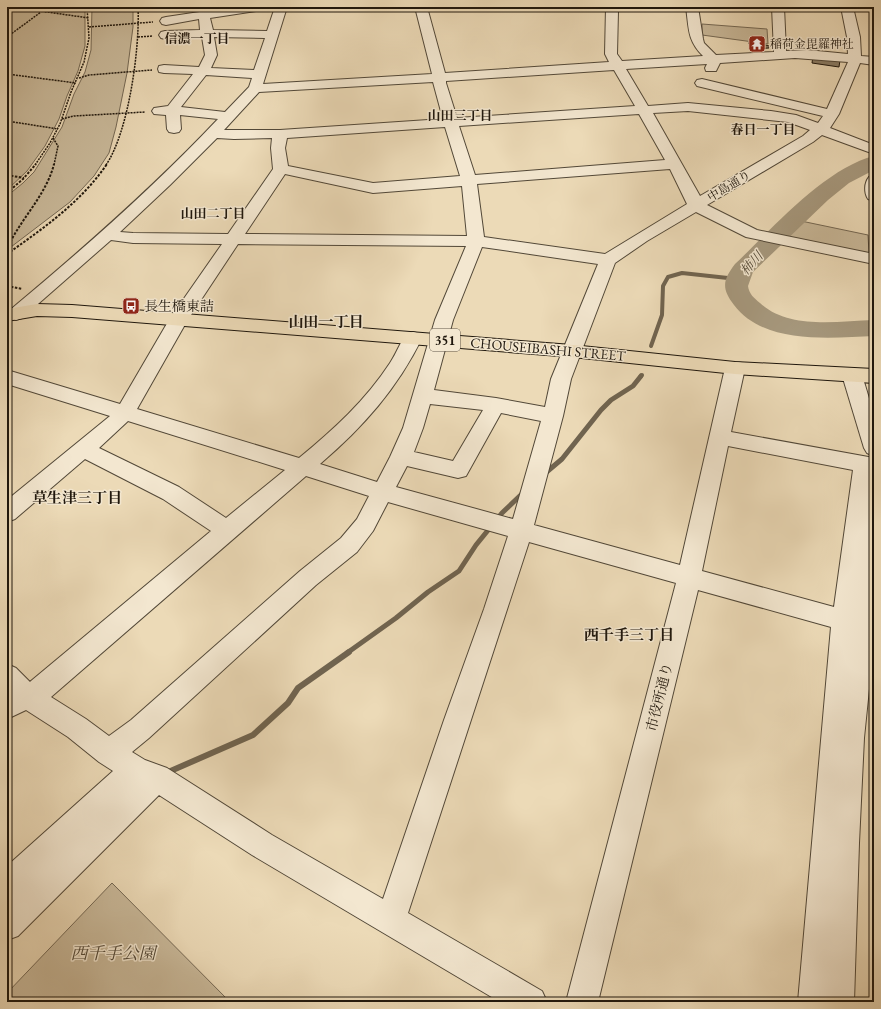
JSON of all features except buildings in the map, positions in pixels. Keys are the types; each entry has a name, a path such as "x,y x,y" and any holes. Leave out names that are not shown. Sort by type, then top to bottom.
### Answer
{"highway":[{"name":"CHOUSEIBASHI STREET","path":"12,314 37,310 54,310 572,351 735,368 874,376"}],"street":[{"path":"166,21 256,7"},
{"path":"12,314 108,235 165,182 228,116 256,81 281,7"},
{"path":"109,753 140,729 308,578 349,545 365,525 384,492 413,428 437,340 476,241 469,181 439,83 440,78 421,7"},
{"path":"655,7 612,7 611,54 620,66 675,164 696,206 752,234 874,259"},
{"path":"688,107 687,103 702,83 714,63 696,39 692,7"},
{"path":"778,7 780,55"},
{"name":"中島通り","path":"608,260 641,238 808,139 827,123 853,67 855,59 853,35 846,7"},
{"path":"174,129 173,110 176,104 203,71 211,55 209,36 206,33 204,15"},
{"path":"165,35 206,33 272,35"},
{"path":"164,69 203,71 256,81 276,88 780,55 806,54 874,61"},
{"path":"702,83 832,114"},
{"path":"213,133 234,135 280,134 688,107 783,116 821,129 873,150"},
{"path":"158,111 173,110 228,116"},
{"path":"7,513 116,422 125,412 178,320 281,168 278,148 280,134"},
{"path":"281,168 373,188 675,164"},
{"path":"874,180 874,196"},
{"path":"108,235 133,238 476,241 608,260 561,379 553,416 521,530 496,610 457,720 391,920"},
{"path":"13,693 40,690 58,676 300,468 315,457 359,416 385,388 407,352 413,338"},
{"name":"市役所通り","path":"582,1002 689,577 735,368"},
{"path":"838,1002 844,843 861,626 871,459 852,375"},
{"path":"7,377 125,412 300,468 861,626"},
{"path":"422,396 496,405 553,416"},
{"path":"401,456 458,470 496,405"},
{"path":"720,437 871,459"},
{"path":"83,449 171,493 227,531"},
{"path":"814,1002 835,720 861,626 874,505"},
{"path":"13,693 77,728 109,753 262,845 531,1002"},
{"path":"7,886 146,774"},
{"path":"7,925 146,774"}],"path":[{"path":"12,7 88,18"},
{"path":"7,194 37,163 58,129 79,78 87,51 89,27 87,7"},
{"path":"7,254 69,206 99,175 108,160 116,144 126,113 138,37 138,7"},
{"path":"7,37 41,11"},
{"path":"89,27 146,22"},
{"path":"138,37 144,37"},
{"path":"79,78 89,75 140,72"},
{"path":"7,74 76,83"},
{"path":"62,119 74,116 132,112"},
{"path":"7,121 58,129"},
{"path":"7,249 22,222 44,190 52,173 58,146 53,138"},
{"path":"7,175 24,178"},
{"path":"7,286 25,290"}],"green space":[{"path":"7,7 85,7 85,46 78,71 59,119 45,146 27,171 7,190"},
{"path":"92,7 133,7 133,27 127,73 109,153 94,176 70,202 7,250 7,196 34,172 62,127 74,94 85,72 91,50"},
{"path":"702,24 767,29 768,44 702,35"},
{"path":"801,221 868,235 869,253 784,238"},
{"name":"西千手公園","path":"112,883 230,1002 7,1002 7,993"}],"waterway":[{"name":"柿川","path":"874,162 842,179 820,195 743,269 736,286 740,297 756,313 771,321 787,326 822,330 874,328"},
{"path":"651,346 662,315 663,286 668,277 682,273 737,279"},
{"path":"543,475 562,459 601,410 611,400 633,386 641,376"},
{"path":"347,653 396,618 428,592 459,571 476,545 502,513 524,492"},
{"path":"166,773 253,735 288,703 298,688 349,652"}],"place":[{"name":"稲荷金毘羅神社","path":"757,44"},
{"name":"長生橋東詰","path":"131,306"}],"district":[{"name":"信濃一丁目","path":"197,38"},
{"name":"山田三丁目","path":"460,115"},
{"name":"春日一丁目","path":"763,129"},
{"name":"山田二丁目","path":"213,213"},
{"name":"山田一丁目","path":"326,322"},
{"name":"草生津三丁目","path":"77,498"},
{"name":"西千手三丁目","path":"629,635"}]}
